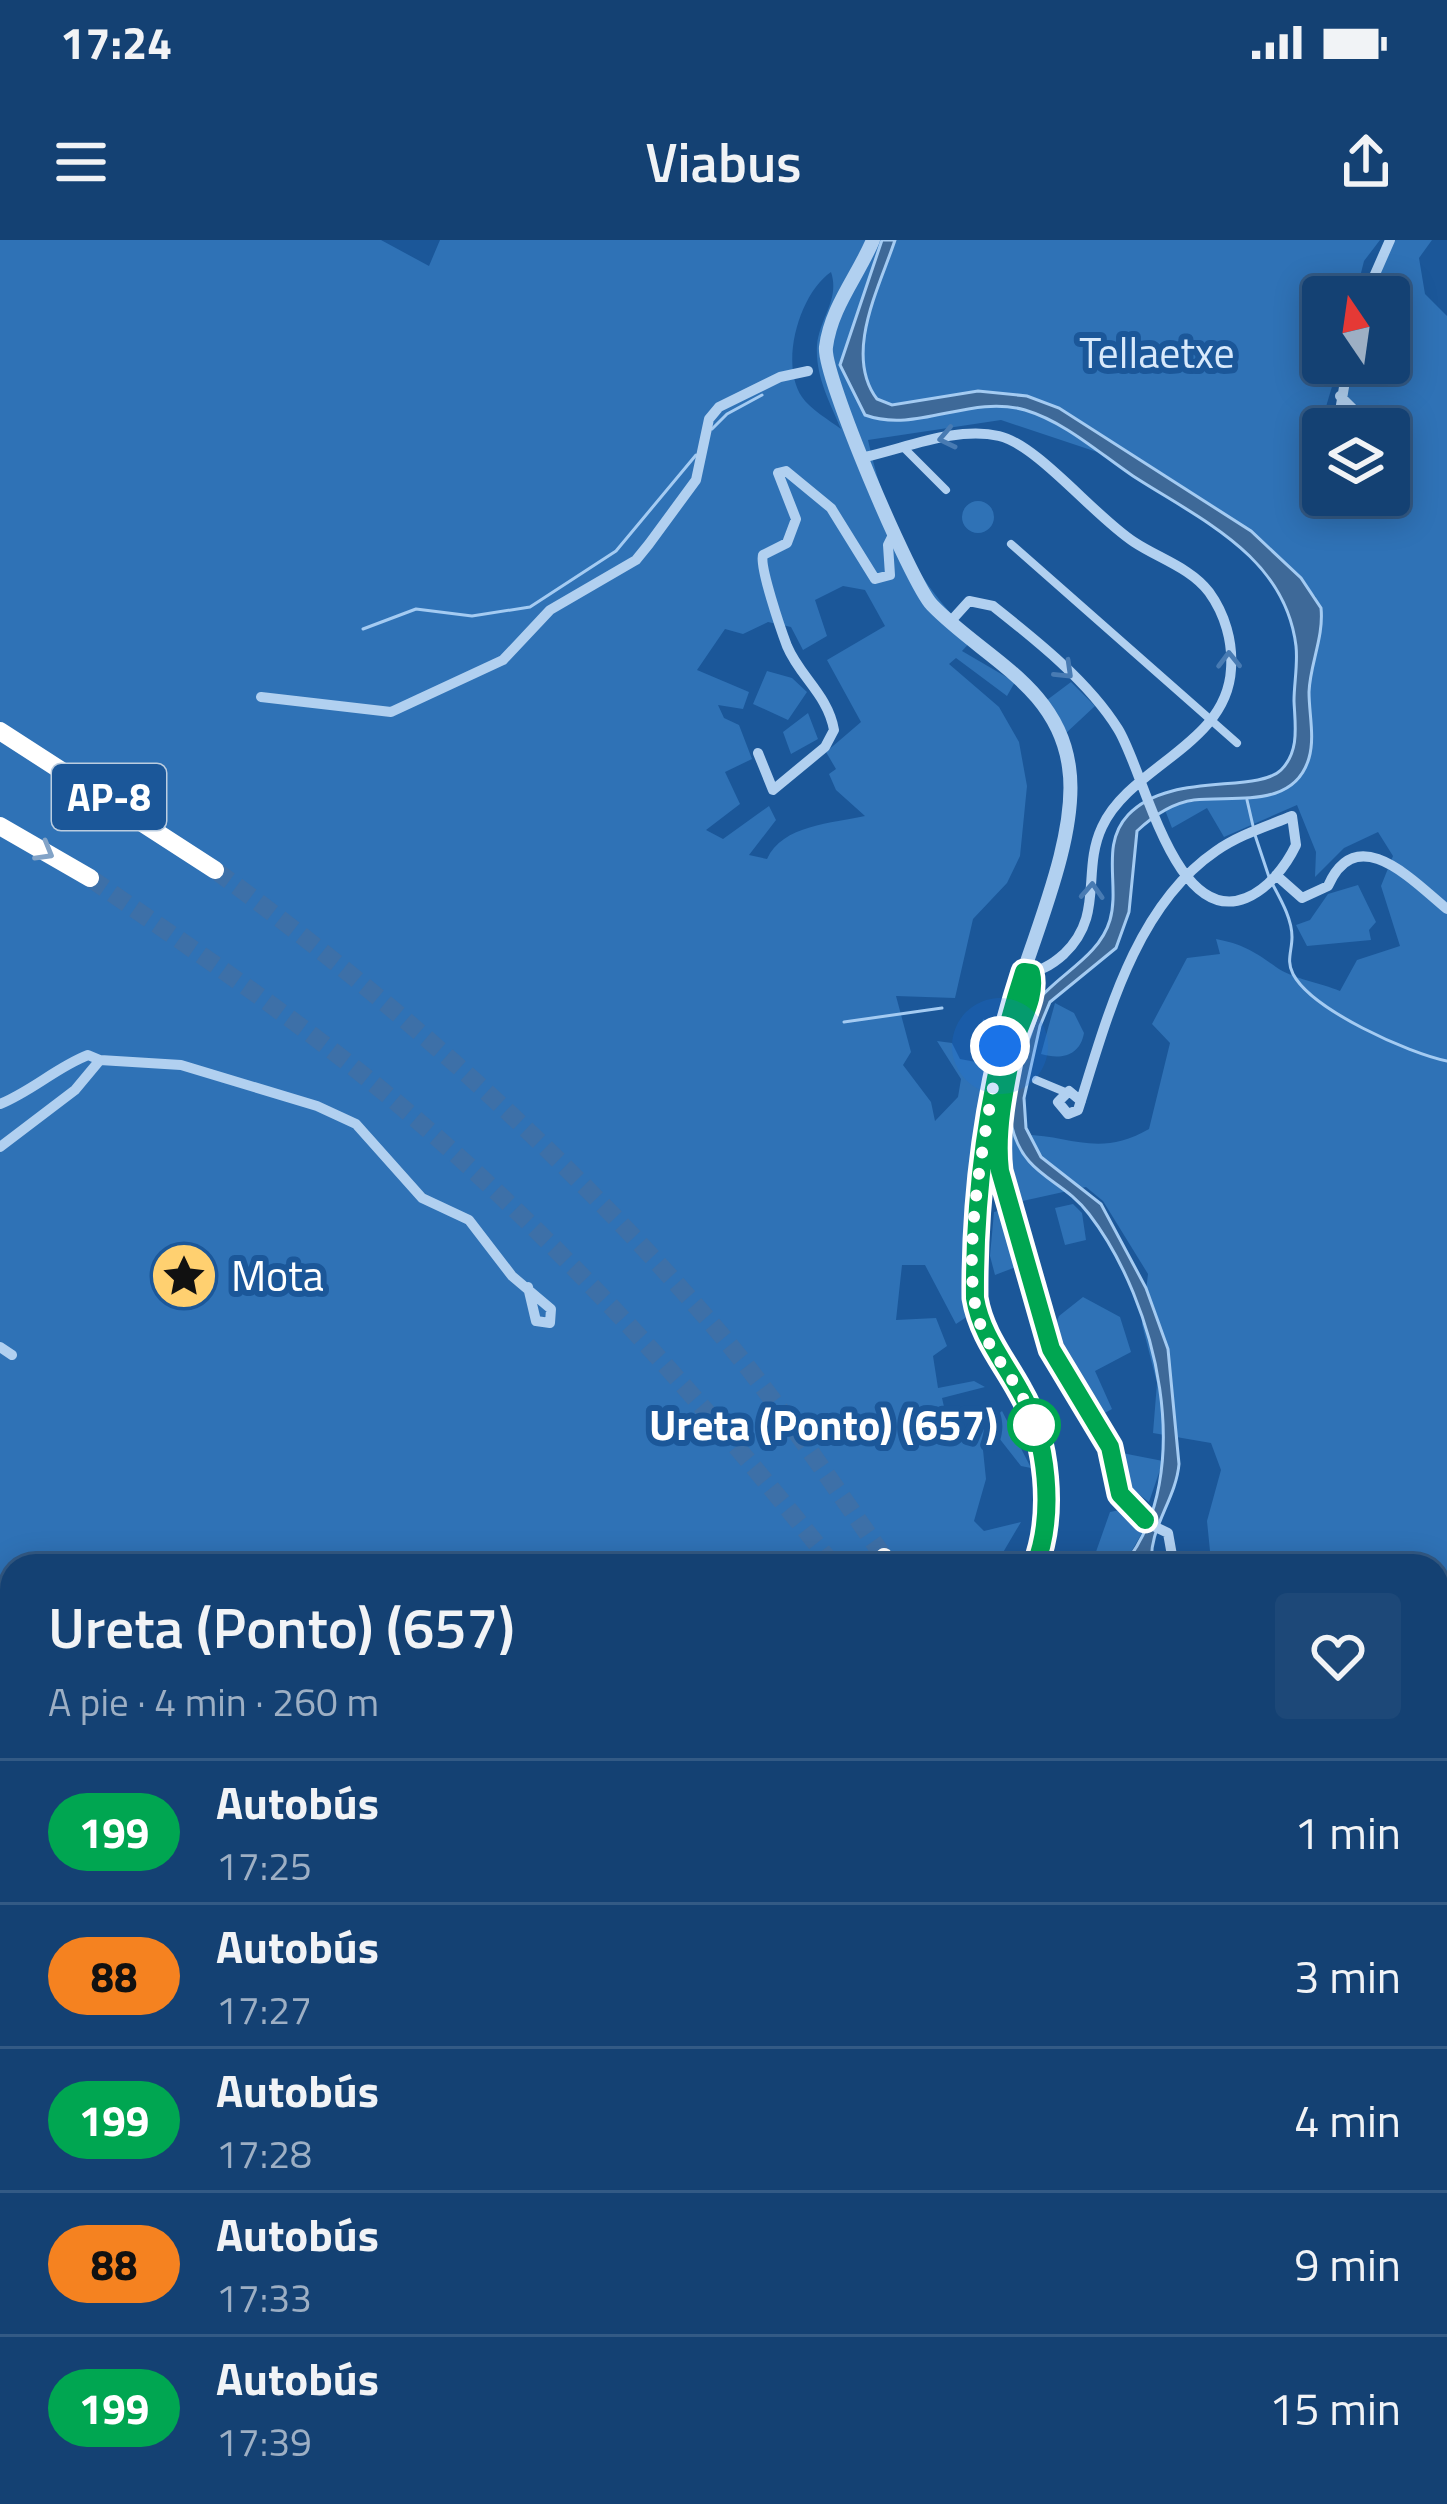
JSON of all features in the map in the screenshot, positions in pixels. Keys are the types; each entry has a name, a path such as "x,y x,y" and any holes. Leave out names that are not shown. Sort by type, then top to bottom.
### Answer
{"highway":[{"name":"AP-8","path":"0,731 214,869"},
{"name":"AP-8","path":"0,826 90,878"}],"street":[{"path":"874,240 838,306 826,348 835,398 865,457 917,588 950,622 1019,675 1040,700 1064,744 1069,804 1028,972 1000,1046 988,1122 975,1298 979,1320 1034,1421 1046,1506 1037,1554"},
{"path":"1374,276 1390,240"},
{"path":"261,697 391,712 503,660 550,610 636,560 695,480 709,419 718,407 780,377 808,371"},
{"path":"1339,408 1343,384"},
{"path":"1340,396 1352,408"},
{"path":"865,457 970,434 1014,440 1093,512 1206,588 1220,610 1231,650 1230,685 1210,720 1112,810 1093,857 1093,904 1080,937 1056,961 1028,972"},
{"path":"904,448 946,490"},
{"path":"758,753 773,790 825,747 834,730 820,693 788,648 781,616 759,568 763,555 787,543 796,519 778,473 786,471 820,495 875,579 890,575 888,545 894,533"},
{"path":"1011,544 1237,743"},
{"path":"950,622 969,602 1000,611 1109,715 1167,844 1187,878 1215,899 1237,900 1276,875 1296,845 1292,817 1210,855 1187,878 1148,931 1102,1029 1075,1113 1063,1112 1058,1102 1065,1092"},
{"path":"1276,875 1302,898 1328,886 1337,865 1347,858 1371,857 1393,865 1447,909"},
{"path":"1028,972 1034,984 1014,1044 998,1142 1000,1171 1051,1349 1110,1447 1120,1494 1145,1520 1162,1526 1171,1554"},
{"path":"0,1104 88,1055 100,1060 181,1065 317,1106 356,1124 422,1198 469,1220 512,1276 528,1287"},
{"path":"0,1147 76,1090 100,1060"},
{"path":"1036,1080 1077,1094 1081,1101"},
{"path":"0,1346 12,1355"}],"green space":[{"name":"Tellaetxe","path":"0,240 381,240 429,266 440,240 1380,240 1364,261 1360,276 1302,276 1302,384 1333,384 1326,408 1302,408 1302,516 1410,516 1410,408 1358,408 1345,394 1347,384 1410,384 1410,276 1373,276 1373,270 1390,240 1432,240 1419,258 1425,294 1447,316 1447,1554 1210,1554 1207,1521 1221,1470 1211,1443 1153,1433 1157,1383 1142,1324 1148,1274 1103,1201 1086,1187 1018,1202 1007,1136 1094,1144 1149,1129 1170,1043 1152,1024 1187,958 1220,954 1216,939 1248,949 1290,975 1340,991 1357,960 1400,946 1381,886 1393,856 1378,832 1344,848 1315,877 1316,852 1297,805 1224,837 1207,808 1172,828 1165,810 1285,787 1309,696 1316,597 1251,531 1154,471 1001,420 868,440 906,548 936,595 975,637 962,651 1015,682 1007,696 956,658 949,664 999,707 1019,742 1027,786 1020,856 1007,883 973,919 955,998 896,996 911,1052 903,1065 931,1102 935,1121 958,1097 961,1079 937,1041 952,1043 960,1059 976,1062 983,1019 993,1024 965,1251 968,1316 956,1324 925,1265 902,1265 896,1320 936,1318 947,1346 933,1356 938,1388 974,1381 985,1387 942,1398 948,1424 973,1437 1002,1411 1031,1468 1021,1466 999,1438 983,1450 986,1479 974,1521 984,1531 1021,1522 1002,1554 0,1554","holes":["831,272 833,291 817,356 841,429 802,397 792,366 802,312","843,586 865,590 885,626 827,660 861,722 826,752 836,769 829,774 836,790 865,816 796,832 767,859 749,855 776,820 769,806 723,839 706,830 740,804 725,772 752,759 739,725 724,718 718,705 743,709 749,692 697,670 725,629 743,634 768,622 791,627 803,650 827,636 815,600"]},
{"path":"978,501 989,506 994,517 989,528 978,533 967,528 962,517 967,506"},
{"path":"767,671 792,678 807,692 788,720 753,704"},
{"path":"1071,682 1095,706 1065,734 1047,700"},
{"path":"808,713 818,739 791,754 783,732"},
{"path":"1358,885 1376,922 1369,930 1371,940 1307,946 1296,925 1310,920 1328,894"},
{"path":"1055,1003 1074,1013 1084,1033 1078,1047 1062,1056 1041,1054"},
{"path":"1073,1204 1082,1213 1086,1240 1065,1245 1055,1208"},
{"path":"1006,1209 1021,1265 995,1275 990,1256 994,1212"},
{"path":"1083,1297 1120,1317 1131,1352 1095,1371 1112,1409 1101,1415 1068,1368 1057,1341 1059,1316"},
{"path":"1122,1453 1163,1461 1149,1502 1124,1483"},
{"path":"1120,1510 1146,1526 1130,1554 1095,1554 1110,1512"}],"shaded area":[{"path":"882,240 895,240 864,341 867,381 877,399 892,405 978,391 1027,396 1059,408 1251,531 1301,578 1321,608 1309,692 1311,750 1301,775 1290,786 1260,797 1178,804 1137,831 1129,912 1116,948 1050,1002 1024,1098 1026,1128 1041,1157 1101,1204 1146,1288 1168,1349 1179,1464 1152,1554 1130,1554 1146,1528 1159,1484 1160,1388 1149,1339 1113,1250 1089,1214 1025,1157 1012,1127 1011,1099 1038,1011 1033,1006 1097,945 1110,920 1115,839 1128,815 1166,793 1269,777 1287,763 1295,737 1297,660 1289,615 1258,564 1236,544 1054,422 1004,406 904,420 865,415 840,365"}],"waterway":[{"path":"712,429 727,414 762,395"},
{"path":"363,629 416,609 472,616 530,607 616,551 696,455"},
{"path":"1247,800 1253,826"},
{"path":"1255,835 1269,877"},
{"path":"1273,885 1290,923 1291,969 1303,988 1362,1028 1447,1061"},
{"path":"844,1022 942,1008"}],"tunnel":[{"path":"215,870 410,1024 592,1194 729,1345 882,1554"},
{"path":"90,878 318,1040 452,1151 569,1262 679,1380 824,1554"}],"bus line":[{"name":"199","path":"1038,1554 1046,1506 1034,1421 979,1320 975,1298 988,1122 1000,1046 1024,972 1031,973 1034,984 1014,1044 998,1142 1000,1171 1051,1349 1110,1447 1120,1494 1137,1518 1145,1520"}],"place":[{"name":"Mota","path":"184,1276"},
{"name":"Ureta (Ponto) (657)","path":"1034,1425"}],"route":[{"path":"1000,1046 980,1184 975,1298 979,1320 1023,1395 1034,1425"}]}
